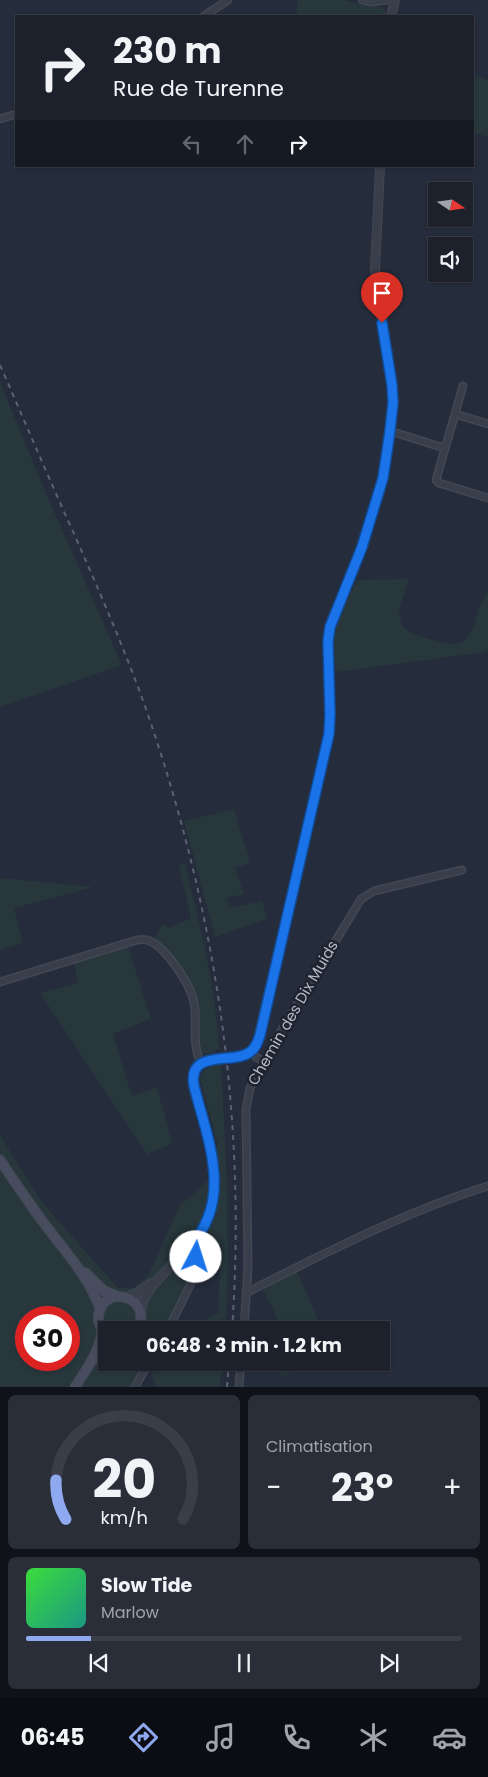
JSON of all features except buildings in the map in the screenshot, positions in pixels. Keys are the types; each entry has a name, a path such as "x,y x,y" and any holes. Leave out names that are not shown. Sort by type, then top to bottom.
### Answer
{"main road":[{"path":"0,1160 76,1265 95,1295 100,1309 99,1321"},
{"path":"76,1265 104,1291 134,1302 139,1321"},
{"path":"100,1309 108,1300 121,1297"},
{"path":"76,1387 98,1346"},
{"path":"87,1369 98,1356"}],"street":[{"path":"206,15 228,0"},
{"path":"362,0 371,2 387,0"},
{"path":"391,15 394,0"},
{"path":"0,119 15,114"},
{"path":"140,1321 145,1297 158,1279 198,1237 212,1210 215,1191 212,1157 194,1082 195,1071 201,1063 210,1060 243,1055 251,1051 257,1043 326,746 330,718 328,636 332,619 360,553 382,484 393,403 375,269 380,167"},
{"path":"463,386 436,480 439,483 488,498"},
{"path":"455,414 488,424"},
{"path":"390,431 444,448"},
{"name":"Chemin des Dix Muids","path":"244,1321 248,1254 246,1105 250,1088 320,964 361,899 374,891 462,870"},
{"path":"0,982 137,940 150,941 168,958 190,991 195,1006 196,1048 201,1063"},
{"path":"251,1051 264,1062"},
{"path":"246,1293 374,1230 454,1196 488,1186"},
{"path":"173,1321 197,1271 197,1259 189,1247"},
{"path":"121,1297 137,1294 158,1279"},
{"path":"136,1387 144,1371"},
{"path":"239,1387 240,1371"}],"shaded area":[{"path":"298,0 344,0 368,7 382,7 386,12 386,15 296,15"},
{"path":"474,75 488,80 488,137 474,132"},
{"path":"0,382 42,484 122,665 0,707"},
{"path":"409,579 399,610 402,626 415,635 453,645 466,640 474,627 479,607 488,592 488,648 486,652 336,672 334,638 337,621 357,580"},
{"path":"234,809 250,863 235,868 244,894 227,898 229,908 262,901 267,919 215,937 184,821"},
{"path":"185,864 207,956 215,1003 219,1049 214,1050 214,1053 203,1054 199,1049 199,1012 194,994 153,940 163,924 171,928 174,925 191,919 179,865"},
{"path":"0,878 94,887 14,908 23,943 0,950"},
{"path":"128,946 151,1019 113,1034 132,1096 157,1087 172,1144 147,1154 40,993 78,983 74,962"},
{"path":"221,1065 228,1231 226,1321 205,1321 218,1313 221,1254 201,1254 169,1321 98,1321 98,1371 141,1371 132,1387 0,1387 0,1135 41,1201 118,1288 133,1288 148,1276 180,1205 210,1179 219,1177 214,1152 218,1145 200,1078 208,1068"},
{"path":"297,1272 319,1321 279,1321 263,1289"},
{"path":"154,1371 221,1371 220,1387 156,1387 152,1375"},
{"path":"279,1371 296,1371 281,1377"}],"railway":[{"path":"0,365 130,665 170,785 191,861 208,938 221,1015 230,1093 235,1171 232,1321"},
{"path":"227,1387 228,1371"}],"route":[{"path":"196,1257 189,1247 204,1229 208,1220 212,1210 215,1186 212,1157 193,1078 199,1065 207,1060 249,1053 260,1035 329,734 328,636 334,614 356,565 383,478 393,397 392,380 382,323"}]}
